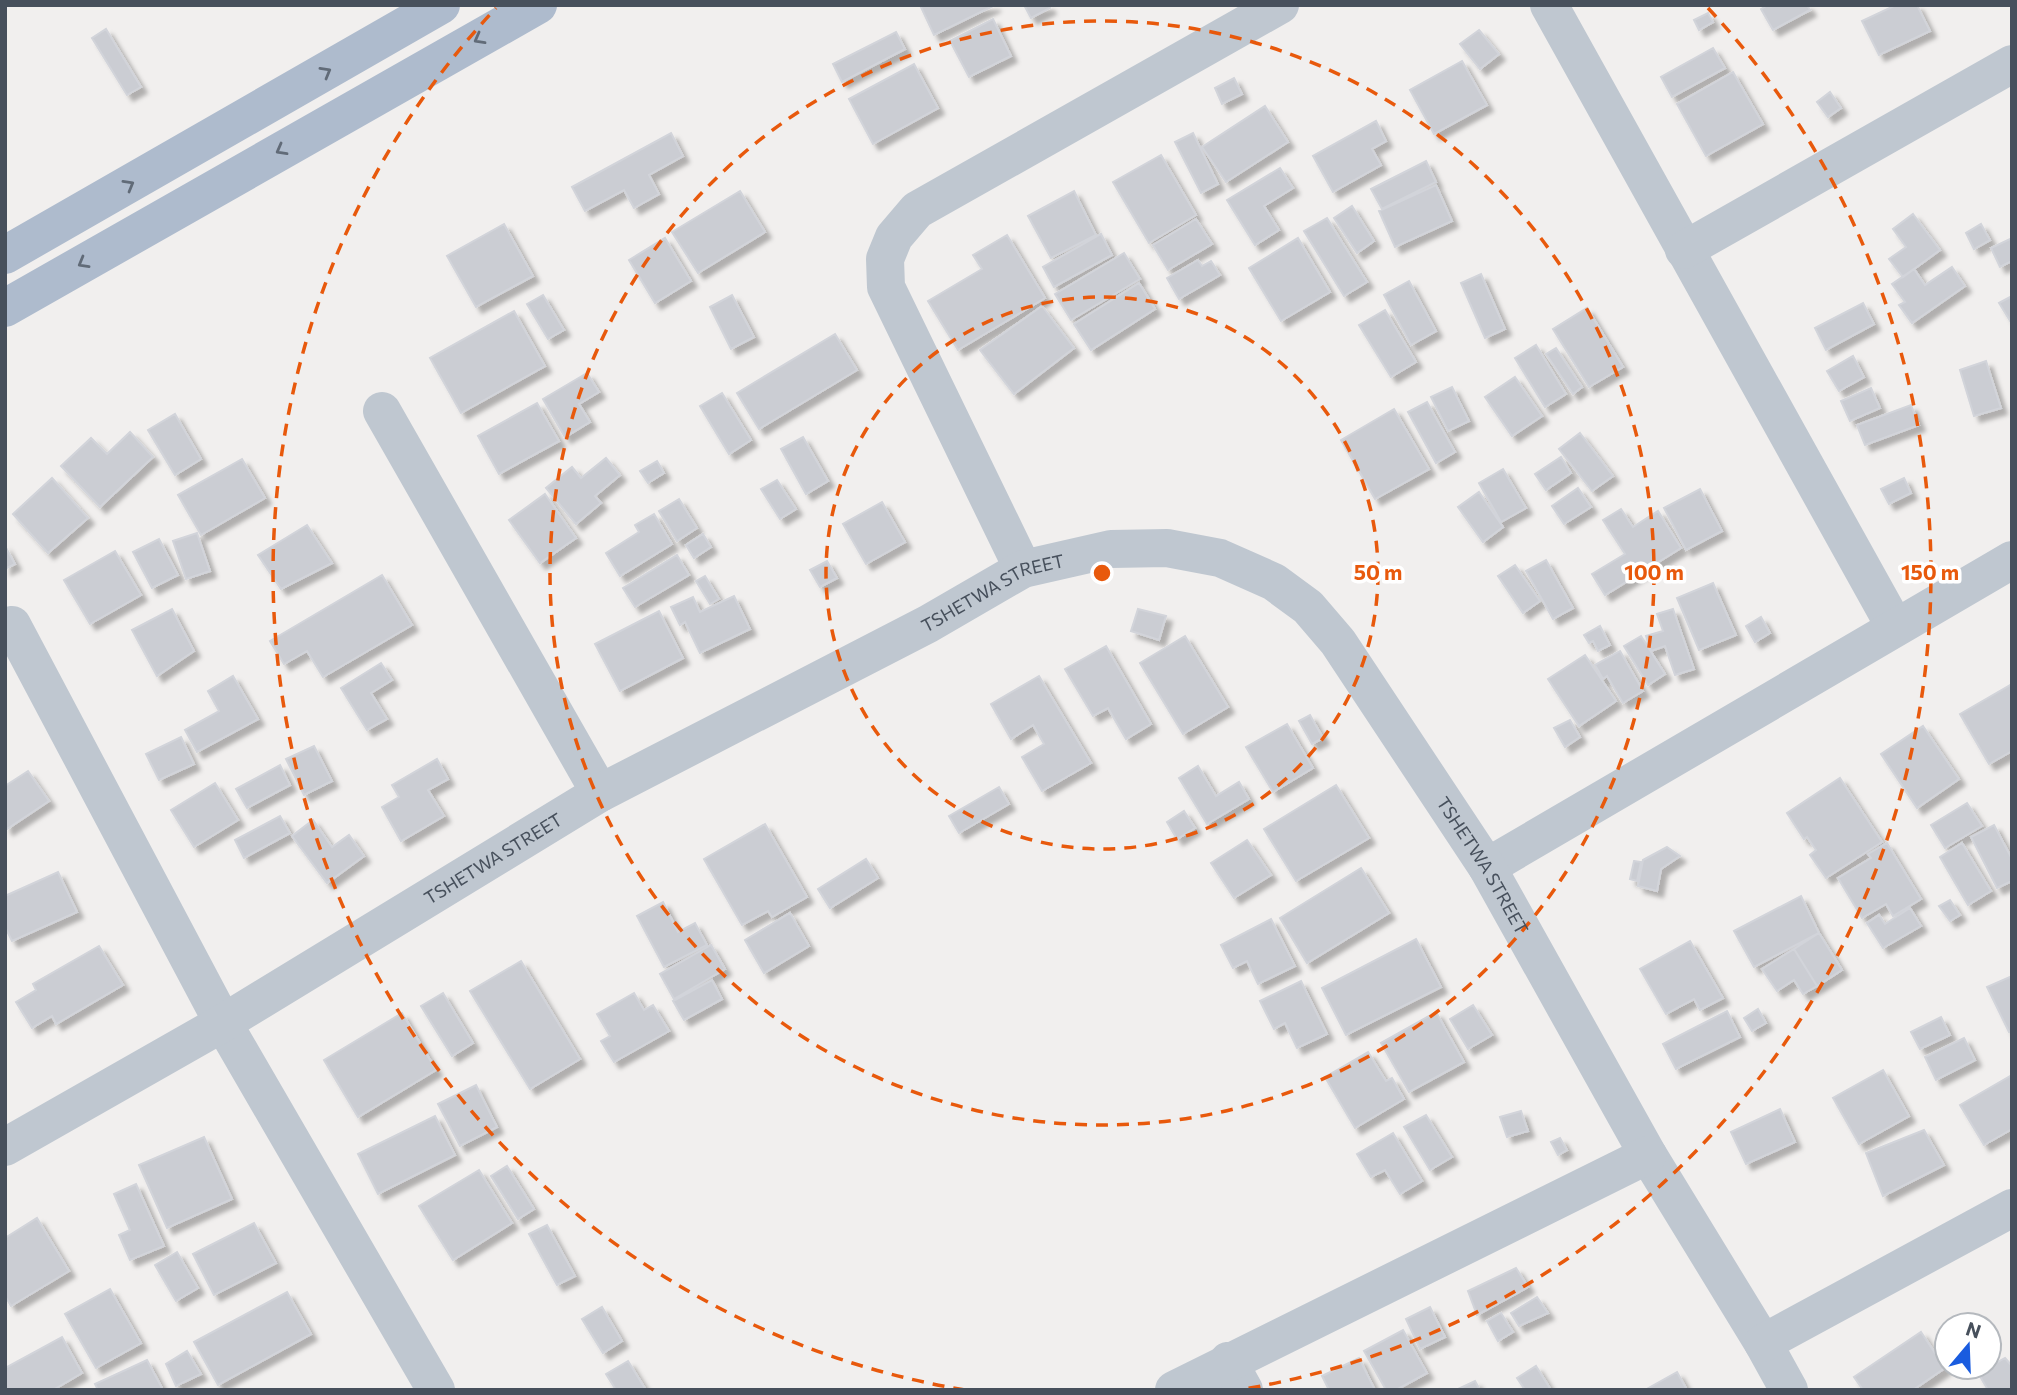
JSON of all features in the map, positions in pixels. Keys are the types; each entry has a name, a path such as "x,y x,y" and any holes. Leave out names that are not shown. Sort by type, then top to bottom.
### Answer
{"main road":[{"path":"5,255 440,5"},
{"path":"5,308 538,5"}],"street":[{"path":"1023,569 886,287 885,259 894,237 917,210 933,200 1280,5"},
{"path":"1549,5 1895,627"},
{"path":"1684,250 2012,64"},
{"path":"382,411 600,793"},
{"name":"TSHETWA STREET","path":"5,1147 223,1023 600,793 928,624 1023,569 1111,549 1167,548 1220,558 1275,582 1308,607 1338,642 1487,867 1648,1155 1789,1390"},
{"path":"1487,867 2012,560"},
{"path":"12,625 223,1023 436,1390"},
{"path":"1174,1390 1236,1376 1648,1155"},
{"path":"1763,1343 2012,1208"}],"building":[{"path":"920,5 995,5 934,35"},
{"path":"1024,5 1048,5 1050,8 1031,18"},
{"path":"1768,5 1807,5 1810,10 1773,30 1761,9"},
{"path":"1896,5 1917,5 1930,31 1879,55 1862,21"},
{"path":"1708,13 1713,22 1699,30 1694,20"},
{"path":"993,19 1011,56 969,77 950,41"},
{"path":"106,29 141,87 127,95 92,38"},
{"path":"1479,30 1499,54 1480,69 1460,44"},
{"path":"896,32 905,49 842,82 833,64"},
{"path":"1713,48 1725,68 1672,97 1661,77"},
{"path":"1462,61 1487,105 1434,134 1410,90"},
{"path":"914,64 938,108 873,144 849,99"},
{"path":"1733,72 1763,124 1706,156 1677,104"},
{"path":"1234,78 1242,94 1222,104 1215,88"},
{"path":"1830,92 1841,108 1828,117 1817,102"},
{"path":"1265,106 1288,142 1226,182 1202,147"},
{"path":"1376,121 1386,141 1372,149 1381,165 1333,192 1313,156"},
{"path":"671,133 683,156 649,175 659,194 634,208 624,190 585,211 572,187"},
{"path":"1193,133 1218,184 1201,193 1175,142"},
{"path":"1161,155 1196,215 1149,243 1113,182"},
{"path":"1426,161 1436,182 1382,209 1371,189"},
{"path":"1280,168 1293,188 1264,206 1279,230 1255,245 1227,200"},
{"path":"1436,185 1452,221 1395,247 1379,211"},
{"path":"740,191 765,232 698,273 672,232"},
{"path":"1074,191 1096,235 1051,258 1028,216"},
{"path":"1352,206 1374,241 1357,253 1334,218"},
{"path":"1913,214 1940,250 1903,277 1889,259 1906,247 1893,229"},
{"path":"1327,218 1367,282 1344,296 1304,231"},
{"path":"1196,219 1212,244 1168,270 1153,245"},
{"path":"504,224 533,276 476,307 447,256"},
{"path":"1981,224 1990,240 1974,249 1966,233"},
{"path":"1101,234 1112,255 1054,287 1043,267"},
{"path":"1007,235 1045,298 958,350 928,301 982,269 973,255"},
{"path":"665,238 691,281 655,303 629,260"},
{"path":"1298,238 1330,292 1281,321 1249,268"},
{"path":"2012,238 2012,261 2000,267 1991,248"},
{"path":"1124,253 1140,279 1071,320 1055,294"},
{"path":"1198,260 1202,266 1211,261 1220,275 1179,299 1167,278"},
{"path":"1952,267 1965,286 1912,323 1899,305 1905,302 1892,284 1914,269 1925,285"},
{"path":"1481,274 1505,329 1485,338 1461,283"},
{"path":"1409,281 1436,331 1411,345 1384,295"},
{"path":"1139,283 1155,309 1091,350 1074,324"},
{"path":"543,295 564,330 548,339 527,304"},
{"path":"732,295 754,337 731,349 710,307"},
{"path":"2012,296 2012,324 1999,303"},
{"path":"1863,303 1874,324 1826,350 1815,328"},
{"path":"1042,306 1074,348 1014,394 980,350"},
{"path":"1587,308 1623,367 1589,387 1553,329"},
{"path":"1385,310 1416,362 1391,377 1359,325"},
{"path":"514,311 545,366 461,413 430,358"},
{"path":"835,334 857,370 759,429 737,393"},
{"path":"1536,345 1566,394 1545,407 1515,358"},
{"path":"1556,348 1582,387 1573,394 1546,354"},
{"path":"1853,356 1864,377 1839,391 1827,371"},
{"path":"1986,361 2001,408 1974,416 1960,370"},
{"path":"587,373 599,392 579,404 590,422 565,437 543,399"},
{"path":"1515,377 1542,416 1512,436 1485,397"},
{"path":"1452,387 1469,421 1448,431 1431,397"},
{"path":"1871,388 1880,408 1850,421 1841,401"},
{"path":"722,393 751,440 729,454 700,406"},
{"path":"1427,402 1455,452 1436,463 1408,412"},
{"path":"537,403 559,441 499,474 478,436"},
{"path":"1911,405 1919,425 1865,445 1857,425"},
{"path":"1394,409 1429,469 1375,499 1341,440"},
{"path":"175,414 201,459 175,475 148,430"},
{"path":"130,432 153,457 100,507 61,466 91,438 107,454"},
{"path":"1580,433 1613,476 1592,491 1559,449"},
{"path":"803,437 828,481 806,494 781,449"},
{"path":"1561,457 1571,473 1546,490 1535,474"},
{"path":"606,458 620,475 595,496 601,503 576,524 546,488 572,467 581,478"},
{"path":"242,459 265,498 201,535 178,495"},
{"path":"657,461 664,473 648,483 640,471"},
{"path":"1503,469 1526,508 1501,522 1479,483"},
{"path":"52,478 88,518 48,553 13,514"},
{"path":"1904,478 1911,493 1889,504 1881,489"},
{"path":"777,480 796,509 780,519 761,489"},
{"path":"1578,488 1591,507 1564,524 1552,506"},
{"path":"1700,489 1722,531 1686,550 1664,508"},
{"path":"1479,492 1503,527 1483,542 1458,507"},
{"path":"545,494 576,538 540,563 509,520"},
{"path":"679,499 697,528 677,541 659,511"},
{"path":"882,502 905,542 866,564 843,524"},
{"path":"1621,509 1633,527 1658,511 1681,548 1605,595 1592,574 1625,554 1603,520"},
{"path":"654,514 672,544 620,576 606,553 639,532 635,525"},
{"path":"307,525 332,563 281,589 258,555"},
{"path":"197,533 210,571 186,579 173,541"},
{"path":"703,534 711,547 694,558 686,545"},
{"path":"159,539 178,575 152,588 133,552"},
{"path":"5,546 15,564 5,569"},
{"path":"115,551 141,595 90,624 64,580"},
{"path":"677,555 689,575 635,607 623,588"},
{"path":"1546,560 1573,608 1553,619 1526,571"},
{"path":"827,561 837,578 820,587 810,570"},
{"path":"1515,565 1540,601 1523,613 1498,576"},
{"path":"382,575 412,625 323,677 307,651 284,664 270,641"},
{"path":"705,576 719,599 710,604 696,581"},
{"path":"1713,583 1736,635 1699,650 1677,598"},
{"path":"734,596 750,629 700,653 685,622 680,625 671,607 693,597 700,612"},
{"path":"172,609 194,651 157,676 132,630"},
{"path":"1138,609 1166,616 1159,640 1131,631"},
{"path":"1673,609 1694,669 1675,675 1665,646 1651,651 1646,636 1663,631 1657,614"},
{"path":"659,611 683,658 620,691 595,644"},
{"path":"1761,617 1770,633 1755,642 1746,626"},
{"path":"1600,626 1610,645 1598,651 1593,641 1589,643 1584,635"},
{"path":"1185,636 1228,707 1183,734 1140,663"},
{"path":"1641,636 1665,674 1648,685 1624,646"},
{"path":"1106,646 1151,724 1126,739 1108,708 1093,716 1065,669"},
{"path":"1620,651 1643,691 1623,703 1607,676 1603,679 1595,665"},
{"path":"1585,655 1616,701 1579,726 1548,679"},
{"path":"381,663 392,680 371,693 387,719 367,730 341,688"},
{"path":"233,676 258,719 197,752 185,730 219,711 208,691"},
{"path":"1039,676 1091,763 1042,791 1022,757 1044,744 1033,725 1011,739 991,704"},
{"path":"2012,684 2012,751 1989,764 1960,714"},
{"path":"1310,715 1323,738 1312,744 1299,721"},
{"path":"1570,720 1580,737 1565,747 1554,728"},
{"path":"1287,724 1313,768 1273,792 1246,747"},
{"path":"1923,726 1959,779 1917,808 1881,754"},
{"path":"181,737 194,764 159,780 146,754"},
{"path":"314,746 332,781 304,795 286,759"},
{"path":"437,759 448,779 428,790 444,816 401,841 382,807 399,797 392,785"},
{"path":"280,765 290,785 247,808 236,789"},
{"path":"1198,766 1216,796 1239,782 1249,799 1207,824 1179,778"},
{"path":"28,771 49,801 7,829 5,786"},
{"path":"1840,778 1882,842 1826,878 1810,855 1816,850 1807,837 1804,839 1787,813"},
{"path":"215,783 238,820 194,847 171,810"},
{"path":"1336,785 1369,838 1296,881 1264,829"},
{"path":"999,787 1009,804 959,833 949,816"},
{"path":"1967,803 1982,826 1945,848 1931,825"},
{"path":"1184,811 1195,828 1177,839 1167,822"},
{"path":"280,816 290,833 244,858 235,840"},
{"path":"313,820 332,847 349,835 364,856 327,883 292,836"},
{"path":"765,824 807,897 772,917 768,911 742,925 704,859"},
{"path":"1994,825 2012,859 2012,881 1997,888 1971,837"},
{"path":"1247,840 1271,875 1234,898 1211,863"},
{"path":"1887,843 1921,899 1893,916 1886,904 1862,918 1838,878 1871,858 1868,854"},
{"path":"1962,843 1991,891 1968,905 1940,857"},
{"path":"1667,847 1680,856 1661,869 1657,891 1638,886 1643,860"},
{"path":"866,859 878,878 830,908 818,889"},
{"path":"1634,861 1641,862 1637,881 1630,879"},
{"path":"1361,868 1389,913 1307,963 1280,918"},
{"path":"58,872 77,912 12,941 5,927 5,896"},
{"path":"1801,896 1819,933 1754,967 1734,931"},
{"path":"1950,900 1960,915 1950,921 1939,906"},
{"path":"663,902 678,932 695,923 707,945 664,967 637,916"},
{"path":"1910,908 1921,926 1883,948 1867,923 1879,915 1885,924"},
{"path":"790,913 809,946 764,973 745,940"},
{"path":"1271,919 1295,966 1258,984 1247,961 1233,968 1221,945"},
{"path":"1819,933 1842,970 1817,986 1794,949"},
{"path":"1416,939 1441,987 1346,1035 1322,988"},
{"path":"1690,941 1723,998 1700,1010 1694,999 1666,1014 1640,969"},
{"path":"711,945 725,969 674,999 660,974"},
{"path":"99,946 123,985 56,1024 52,1016 32,1028 16,1002 36,990 33,984"},
{"path":"1794,949 1817,986 1803,994 1794,980 1777,991 1762,969"},
{"path":"521,961 580,1059 530,1089 470,991"},
{"path":"2012,976 2012,1031 2009,1032 1987,987"},
{"path":"712,980 722,999 684,1020 673,1001"},
{"path":"1301,981 1327,1034 1297,1048 1285,1023 1274,1029 1260,1001"},
{"path":"443,993 473,1043 452,1056 421,1006"},
{"path":"634,993 644,1010 653,1005 669,1031 614,1062 601,1041 610,1036 597,1014"},
{"path":"1473,1005 1492,1035 1468,1049 1450,1019"},
{"path":"1758,1009 1766,1023 1752,1031 1744,1018"},
{"path":"1727,1011 1740,1037 1676,1069 1663,1044"},
{"path":"1436,1012 1464,1062 1409,1092 1381,1043"},
{"path":"402,1013 436,1070 358,1117 324,1060"},
{"path":"1941,1017 1950,1035 1920,1049 1911,1032"},
{"path":"1964,1038 1975,1060 1936,1080 1925,1057"},
{"path":"1368,1052 1386,1081 1392,1078 1404,1099 1355,1128 1325,1077"},
{"path":"1883,1070 1909,1116 1859,1144 1833,1098"},
{"path":"2012,1075 2012,1129 1984,1145 1960,1105"},
{"path":"476,1085 497,1127 460,1146 438,1104"},
{"path":"1780,1109 1795,1142 1746,1164 1731,1132"},
{"path":"1521,1111 1528,1131 1507,1137 1500,1117"},
{"path":"1426,1115 1452,1157 1430,1170 1404,1127"},
{"path":"435,1116 455,1155 378,1194 358,1154"},
{"path":"1924,1130 1944,1165 1883,1196 1866,1153"},
{"path":"1393,1133 1422,1181 1400,1194 1385,1170 1371,1177 1357,1154"},
{"path":"204,1137 232,1199 167,1228 139,1165"},
{"path":"1560,1138 1567,1150 1558,1155 1551,1142"},
{"path":"507,1166 534,1209 518,1219 491,1176"},
{"path":"479,1170 512,1223 453,1260 419,1206"},
{"path":"136,1184 164,1246 130,1260 119,1235 130,1230 114,1194"},
{"path":"37,1218 69,1271 11,1306 5,1296 5,1238"},
{"path":"254,1223 276,1263 214,1295 193,1254"},
{"path":"547,1225 575,1276 557,1285 529,1234"},
{"path":"177,1252 198,1288 176,1301 155,1265"},
{"path":"1516,1268 1528,1287 1477,1315 1468,1291"},
{"path":"110,1289 141,1343 96,1368 65,1314"},
{"path":"287,1292 311,1334 218,1385 194,1342"},
{"path":"1537,1297 1548,1313 1519,1326 1511,1313"},
{"path":"602,1307 622,1341 603,1353 582,1319"},
{"path":"1430,1307 1445,1337 1420,1349 1406,1319"},
{"path":"1501,1313 1513,1332 1498,1341 1487,1321"},
{"path":"1403,1330 1427,1373 1396,1390 1386,1390 1364,1351"},
{"path":"1921,1332 1933,1350 1933,1376 1913,1390 1863,1390 1854,1377"},
{"path":"62,1337 82,1373 53,1390 5,1390 5,1368"},
{"path":"187,1351 201,1374 176,1386 166,1364"},
{"path":"1359,1358 1375,1390 1329,1390 1322,1376"},
{"path":"2003,1359 2012,1366 2012,1390 1988,1390 1983,1381 2003,1381"},
{"path":"147,1360 162,1388 159,1390 98,1390 95,1384"},
{"path":"628,1361 646,1390 616,1390 606,1374"},
{"path":"1536,1366 1551,1390 1525,1390 1517,1378"},
{"path":"1677,1372 1687,1390 1645,1390"},
{"path":"1475,1381 1480,1390 1456,1390"}]}
